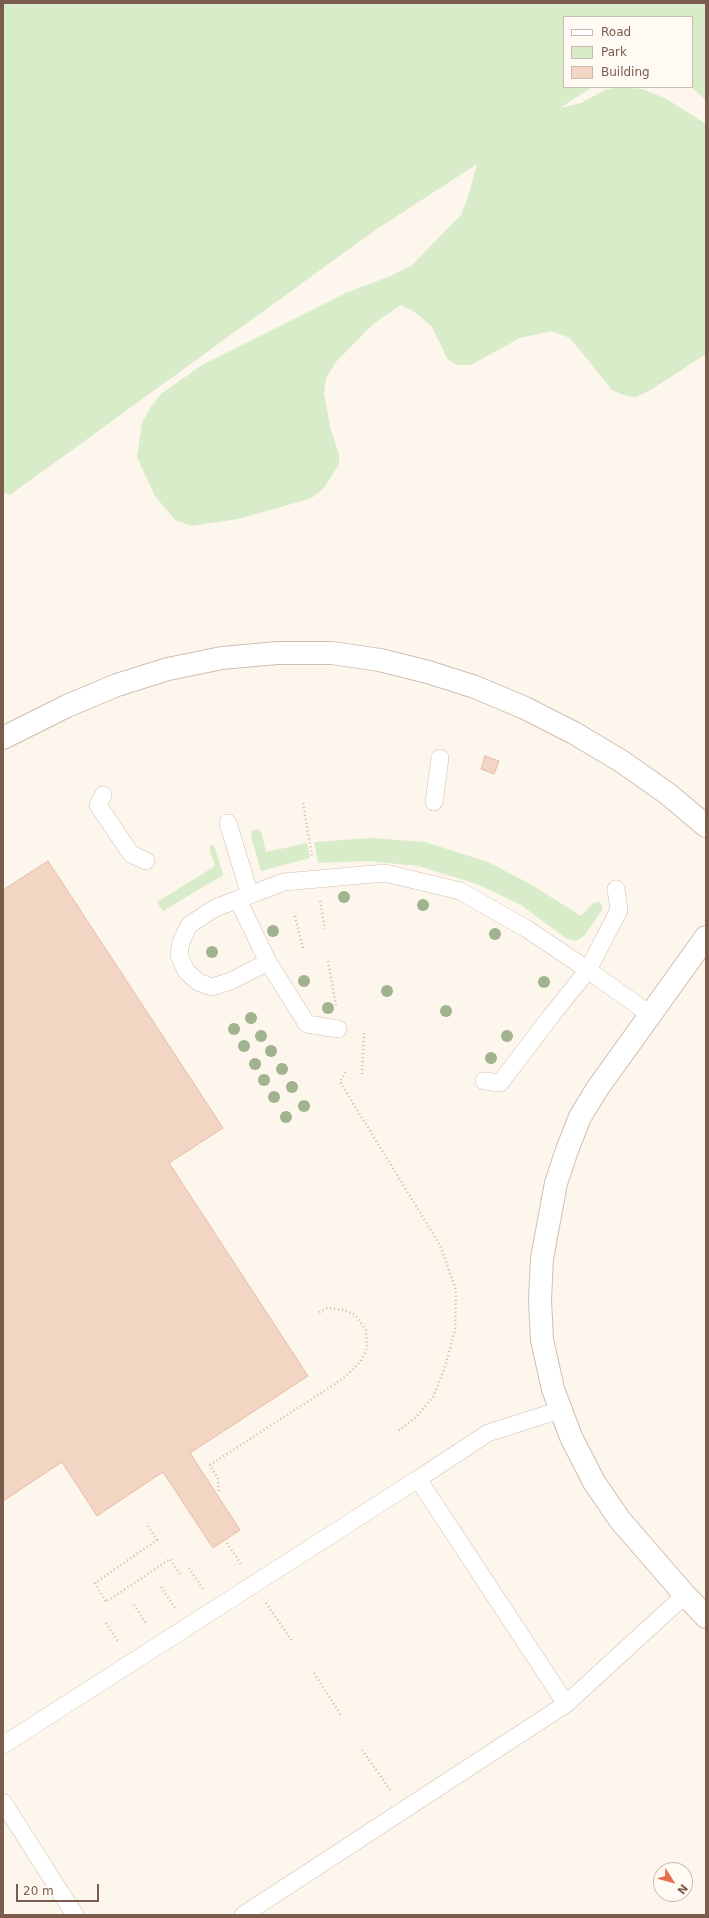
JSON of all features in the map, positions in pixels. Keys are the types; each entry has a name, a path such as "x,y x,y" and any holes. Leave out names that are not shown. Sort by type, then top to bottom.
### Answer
{"street":[{"path":"3,738 67,706 117,685 168,669 222,658 278,653 332,653 380,660 428,672 475,687 525,708 574,733 621,761 668,794 706,826"},
{"path":"706,937 597,1088 580,1117 556,1183 542,1258 540,1300 542,1340 552,1389 571,1437 594,1482 620,1520 706,1617"}],"lane":[{"path":"434,802 440,758"},
{"path":"103,795 98,804 102,811 131,854 146,861"},
{"path":"228,823 244,897 268,962 307,1024 338,1029"},
{"path":"268,962 231,981 212,987 198,982 186,971 179,955 180,942 189,925 215,908 284,882 385,873 460,891 526,929 588,970 651,1015"},
{"path":"484,1081 500,1083 588,970 619,910 616,889"},
{"path":"3,1745 488,1433 560,1410"},
{"path":"418,1479 566,1704"},
{"path":"243,1915 566,1704 685,1595"},
{"path":"3,1802 75,1915"}],"path":[{"path":"303,804 313,862"},
{"path":"321,906 325,929"},
{"path":"295,916 303,948"},
{"path":"328,962 336,1012"},
{"path":"362,1074 364,1031"},
{"path":"344,1072 340,1082 440,1246 456,1290 455,1330 444,1370 436,1391 433,1397 416,1417 398,1432"},
{"path":"219,1491 218,1479 210,1465 344,1378 361,1361 367,1348 366,1330 356,1315 344,1310 327,1308 318,1313"},
{"path":"148,1526 157,1540 95,1583 106,1602 170,1559 180,1574"},
{"path":"227,1543 241,1564"},
{"path":"189,1568 204,1591"},
{"path":"161,1587 177,1610"},
{"path":"264,1600 292,1641"},
{"path":"134,1605 148,1627"},
{"path":"106,1623 121,1645"},
{"path":"314,1673 341,1715"},
{"path":"362,1750 391,1792"}],"green space":[{"path":"3,3 706,3 706,100 692,88 693,16 563,16 563,88 590,88 560,108 581,103 605,90 614,88 642,89 665,98 706,124 706,354 649,391 636,397 623,395 612,390 570,338 551,331 520,338 471,365 458,365 448,360 432,327 415,312 401,305 373,324 336,362 326,378 324,393 330,427 339,454 339,464 324,488 313,497 302,501 238,519 192,526 175,520 155,496 137,457 142,423 150,408 161,394 202,365 346,293 390,276 412,265 461,215 468,197 477,164 374,231 10,495 3,493"},
{"path":"257,829 261,831 266,852 307,843 310,858 261,871 251,836 252,831"},
{"path":"372,838 425,842 488,862 532,885 581,916 593,903 599,902 602,905 602,910 585,935 576,941 567,939 521,905 477,884 418,866 368,861 318,863 314,842"},
{"path":"214,845 223,875 163,911 157,902 215,866 210,851 210,846"}],"building":[{"path":"485,756 499,761 494,774 481,769"},
{"path":"48,861 223,1128 169,1163 308,1376 190,1453 240,1530 213,1548 163,1472 97,1516 62,1462 3,1501 3,890"}]}
